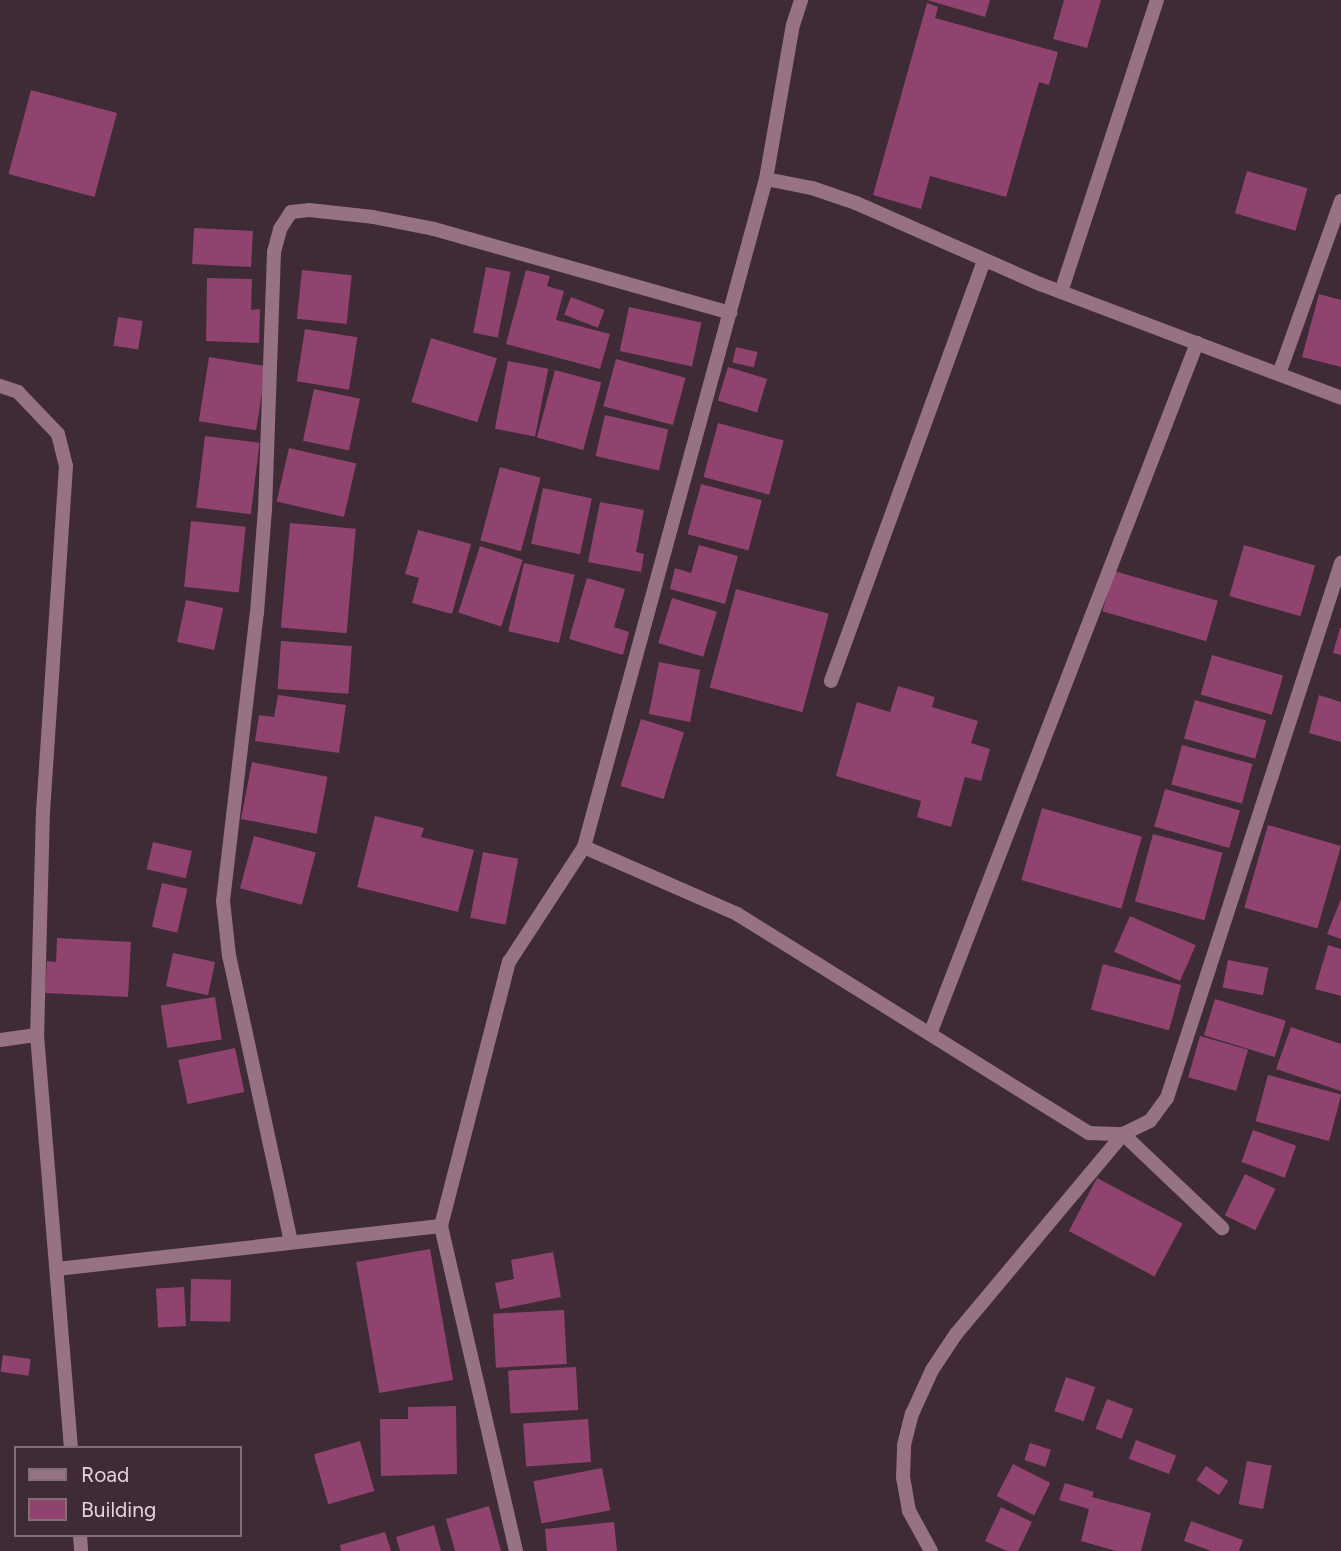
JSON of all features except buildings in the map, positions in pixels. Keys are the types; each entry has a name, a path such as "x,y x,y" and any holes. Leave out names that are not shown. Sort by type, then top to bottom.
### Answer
{"street":[{"path":"516,1551 441,1226 509,962 584,848 766,179 793,25 801,0"},
{"path":"1061,292 1157,0"},
{"path":"766,179 812,188 856,203 1061,292 1341,398"},
{"path":"1279,374 1341,201"},
{"path":"291,1242 229,956 223,901 257,613 265,510 274,252 280,229 291,212 309,210 373,217 434,229 730,313"},
{"path":"831,681 984,260"},
{"path":"930,1034 1197,343"},
{"path":"0,386 18,392 58,434 66,466 43,810 37,1035 71,1446"},
{"path":"931,1551 909,1511 903,1478 904,1445 912,1413 932,1370 956,1334 1123,1134 1150,1121 1167,1098 1341,563"},
{"path":"584,848 737,914 1089,1133 1123,1134 1222,1228"},
{"path":"0,1040 37,1035"},
{"path":"57,1269 441,1226"}]}
